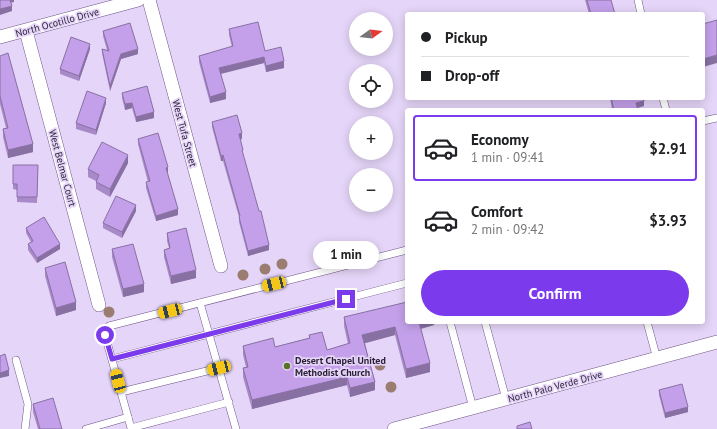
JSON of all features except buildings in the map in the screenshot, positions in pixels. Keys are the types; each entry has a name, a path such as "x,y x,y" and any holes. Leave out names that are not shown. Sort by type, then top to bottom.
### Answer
{"street":[{"name":"North Ocotillo Drive","path":"0,37 138,0"},
{"name":"West Tufa Street","path":"149,0 221,266"},
{"name":"West Belmar Court","path":"26,31 99,306"},
{"name":"North Palo Verde Drive","path":"394,429 717,342"}],"lane":[{"path":"638,0 641,12"},
{"path":"705,121 717,118"},
{"path":"229,402 150,426 131,428 105,335 109,326 405,251"},
{"path":"112,359 405,284"},
{"path":"200,303 236,429"},
{"path":"451,324 473,408"},
{"path":"486,324 506,399"},
{"path":"648,324 657,359"},
{"path":"16,360 28,404 25,429"},
{"path":"121,392 219,368"},
{"path":"86,429 128,418"}],"place":[{"name":"Desert Chapel United Methodist Church","path":"287,366"}],"route":[{"path":"105,335 112,359 346,299"}]}
